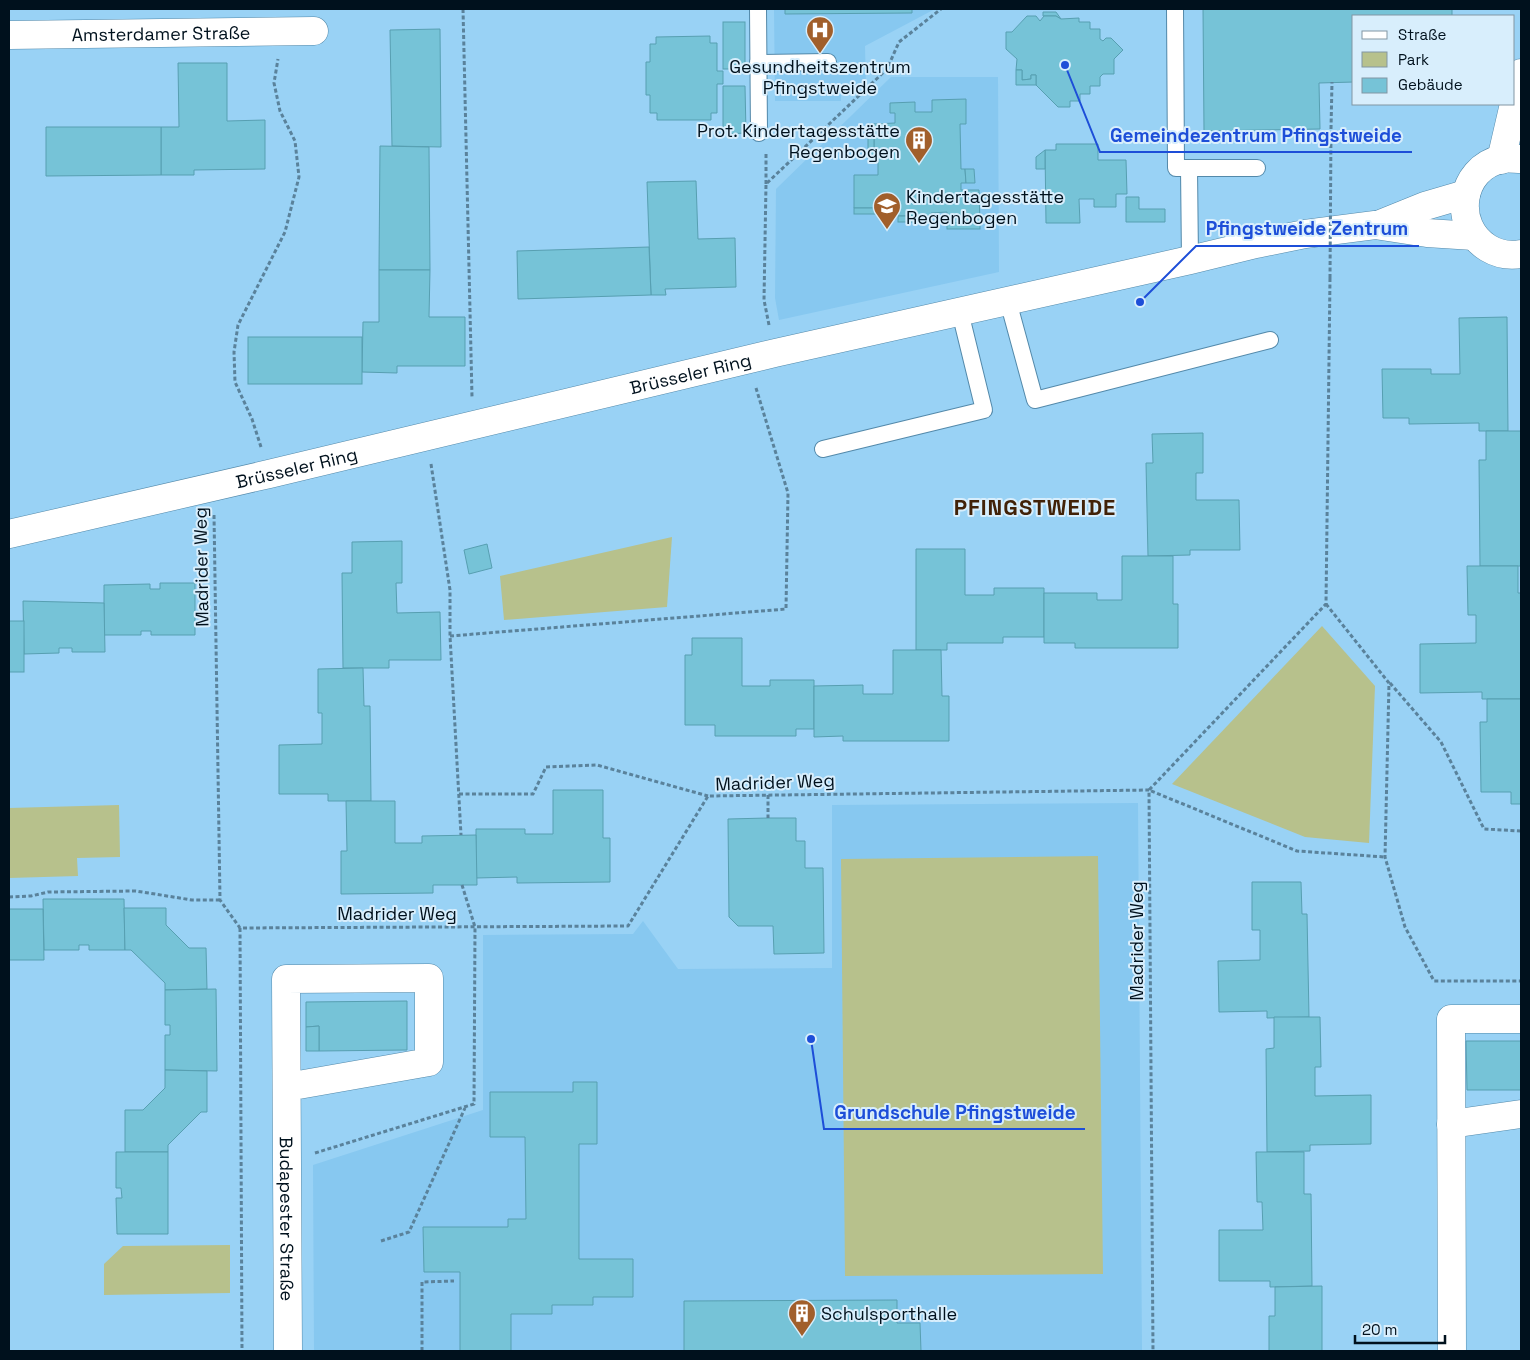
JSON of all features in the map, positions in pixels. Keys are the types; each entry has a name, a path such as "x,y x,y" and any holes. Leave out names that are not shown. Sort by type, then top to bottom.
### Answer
{"street":[{"name":"Amsterdamer Straße","path":"9,35 314,31"},
{"path":"1515,100 1521,73"},
{"path":"1514,105 1511,160 1483,168 1475,176 1466,194 1464,205 1468,227 1483,245 1494,252 1521,254"},
{"name":"Brüsseler Ring","path":"1376,226 1425,206 1466,194"},
{"name":"Brüsseler Ring","path":"9,534 775,353 1305,234 1376,226 1428,233 1474,236"},
{"name":"Budapester Straße","path":"287,1086 429,1062 429,978 286,979 288,1351"},
{"path":"1452,1351 1451,1019 1521,1019"},
{"path":"1451,1124 1521,1114"}],"lane":[{"path":"758,9 759,133"},
{"path":"1175,9 1176,168 1256,168"},
{"path":"758,63 828,62"},
{"path":"1189,168 1190,260"},
{"path":"1008,301 1034,400 1270,340"},
{"path":"823,449 984,410 960,312"}],"path":[{"path":"463,9 472,425"},
{"path":"775,353 764,300 766,184 887,69 899,42 941,9"},
{"path":"268,474 252,419 235,382 234,352 238,325 285,232 299,177 295,141 280,111 274,83 282,32"},
{"path":"1332,82 1326,604 1441,742 1484,829 1521,831"},
{"path":"450,636 786,608 788,493 748,360"},
{"path":"427,436 450,590 450,636 461,835"},
{"name":"Madrider Weg","path":"214,487 220,900"},
{"path":"1326,604 1149,790 1298,851 1385,857"},
{"path":"1390,683 1385,857 1405,927 1434,981 1521,981"},
{"path":"459,794 533,794 546,767 597,765 708,796"},
{"name":"Madrider Weg","path":"240,928 628,926 708,796 1149,790 1153,1351"},
{"path":"768,795 768,818"},
{"path":"9,897 31,896 48,892 136,891 192,900 220,900 240,928 242,1351"},
{"path":"381,1241 409,1232 465,1107"},
{"path":"422,1351 422,1282 454,1281"}],"shaded area":[{"name":"Gesundheitszentrum Pfingstweide","path":"774,9 935,9 865,46 866,88 841,88 841,101 775,101"},
{"name":"Kindertagesstätte Regenbogen","path":"891,77 998,77 999,272 779,320 775,298 776,189"},
{"path":"1138,803 1142,1351 314,1351 313,1165 483,1110 483,935 633,934 643,921 678,969 832,968 832,805"}],"green space":[{"path":"672,537 667,607 504,620 500,576"},
{"path":"1322,626 1375,686 1369,843 1305,837 1172,784"},
{"path":"119,805 120,857 77,858 78,876 9,878 9,808"},
{"path":"1098,856 1103,1274 845,1276 841,859"},
{"path":"230,1245 230,1293 104,1295 104,1264 123,1246"}],"building":[{"name":"Gesundheitszentrum Pfingstweide","path":"785,9 912,9 912,13 785,14"},
{"path":"1203,9 1452,9 1452,15 1352,15 1352,82 1319,83 1320,129 1204,131"},
{"path":"1043,12 1056,12 1061,19 1056,16 1043,16"},
{"path":"1027,16 1036,16 1040,21 1044,16 1056,16 1061,19 1079,18 1079,22 1090,22 1090,29 1100,29 1100,39 1103,41 1106,38 1111,38 1123,50 1114,59 1114,74 1103,74 1100,77 1100,86 1090,86 1090,94 1080,94 1080,101 1070,101 1070,107 1058,107 1036,85 1036,75 1031,75 1031,79 1022,80 1022,70 1016,70 1017,59 1006,49 1006,32 1012,32"},
{"path":"723,22 745,22 745,69 723,69"},
{"path":"440,29 441,147 392,146 390,30"},
{"path":"710,36 710,43 717,43 717,71 723,71 723,84 717,84 717,113 711,113 711,120 657,120 657,113 650,113 650,95 646,95 646,62 650,62 650,44 656,44 656,37"},
{"path":"178,63 227,63 227,121 265,120 265,169 194,170 194,175 161,175 161,127 179,127"},
{"path":"1016,70 1022,70 1022,80 1031,79 1031,75 1036,75 1036,85 1016,85"},
{"path":"723,86 745,86 746,133 723,134"},
{"name":"Prot. Kindertagesstätte Regenbogen","path":"966,99 966,124 960,124 961,169 965,169 966,183 961,183 961,190 979,190 980,223 947,223 947,212 931,213 931,216 898,216 898,205 887,205 887,208 854,208 854,175 878,175 878,159 874,159 874,124 895,123 895,113 890,113 890,103 915,102 915,112 932,112 932,100"},
{"path":"868,124 874,124 874,159 868,159"},
{"path":"46,127 161,127 161,175 46,176"},
{"path":"1056,144 1098,144 1098,160 1126,160 1127,194 1116,194 1116,207 1094,207 1094,199 1079,199 1080,223 1046,223 1045,150 1056,150"},
{"path":"380,146 429,147 430,270 379,270"},
{"path":"1045,150 1045,169 1036,169 1036,157"},
{"path":"965,169 974,169 975,183 966,183"},
{"path":"696,181 698,239 735,238 736,287 665,289 666,295 651,295 647,182"},
{"path":"1126,197 1139,197 1139,209 1165,209 1165,222 1126,222"},
{"path":"854,208 887,208 887,214 854,214"},
{"path":"898,216 931,216 931,222 898,222"},
{"path":"947,223 980,223 980,229 947,229"},
{"path":"649,247 651,295 518,299 517,251"},
{"path":"379,270 430,270 429,317 465,317 465,366 397,366 397,373 362,372 363,322 379,322"},
{"path":"1507,317 1508,431 1479,431 1479,423 1409,424 1409,418 1383,418 1382,369 1431,369 1431,374 1460,374 1459,318"},
{"path":"248,337 362,337 362,384 248,384"},
{"path":"1486,431 1521,431 1521,566 1480,566 1479,460 1486,460"},
{"path":"1203,433 1203,473 1196,473 1196,500 1239,500 1240,550 1190,550 1190,555 1148,556 1146,463 1153,463 1152,434"},
{"path":"402,541 402,583 396,583 397,613 440,612 441,660 389,660 389,668 343,668 342,573 352,573 352,542"},
{"path":"487,544 492,568 469,574 464,550"},
{"path":"916,549 965,549 965,595 994,595 994,588 1044,588 1044,637 1003,637 1003,643 947,643 947,650 916,650"},
{"path":"1122,556 1173,556 1173,604 1178,604 1178,648 1075,648 1075,643 1044,643 1044,593 1097,593 1097,600 1122,600"},
{"path":"1467,566 1518,566 1518,593 1521,593 1521,699 1482,699 1482,692 1420,693 1420,644 1476,643 1476,615 1468,615"},
{"path":"160,583 195,583 195,635 151,635 151,631 141,631 141,635 104,635 104,585 150,584 150,589 160,589"},
{"path":"23,601 104,603 105,652 72,652 72,648 59,648 59,653 24,654"},
{"path":"9,621 24,621 24,672 9,672"},
{"path":"692,638 742,638 742,686 770,686 770,680 814,680 814,729 796,729 796,736 715,736 715,725 685,725 685,655 692,655"},
{"path":"893,650 941,650 942,696 949,696 949,741 843,741 843,736 814,737 814,686 863,685 863,694 893,694"},
{"path":"363,668 364,706 370,706 371,801 328,801 328,794 279,794 279,745 322,744 322,713 318,713 318,669"},
{"path":"1487,699 1521,699 1521,804 1511,804 1511,792 1481,792 1480,722 1487,722"},
{"path":"553,790 603,790 603,838 610,838 610,882 517,883 517,877 476,878 476,829 525,829 525,834 553,834"},
{"path":"346,801 395,801 395,843 422,843 422,836 476,835 477,885 433,885 433,893 341,894 341,851 347,851"},
{"path":"796,818 796,841 805,841 805,868 823,868 824,953 774,954 773,926 738,926 729,917 728,819"},
{"path":"1252,882 1301,882 1302,914 1307,914 1309,1017 1267,1018 1267,1011 1219,1012 1218,961 1260,960 1260,930 1252,930"},
{"path":"43,899 124,899 125,950 89,950 89,945 79,945 79,950 44,950"},
{"path":"124,908 166,908 166,925 189,948 206,948 207,989 165,990 165,983 131,950 125,950"},
{"path":"9,909 43,909 44,960 9,960"},
{"path":"216,989 217,1071 165,1070 165,1035 170,1035 170,1025 165,1025 165,990"},
{"path":"407,1001 407,1050 319,1051 319,1026 306,1027 306,1002"},
{"path":"1274,1017 1320,1017 1321,1067 1315,1067 1315,1096 1371,1095 1371,1144 1310,1145 1310,1151 1267,1152 1266,1049 1274,1048"},
{"path":"319,1026 319,1051 306,1051 306,1027"},
{"path":"1466,1041 1521,1041 1521,1090 1467,1090"},
{"path":"165,1070 207,1071 207,1112 201,1112 168,1145 168,1152 125,1152 125,1110 143,1110 165,1088"},
{"path":"573,1082 597,1082 597,1144 579,1144 579,1259 633,1259 633,1297 593,1297 593,1305 552,1305 552,1314 511,1314 511,1351 460,1351 460,1272 424,1272 423,1227 508,1227 508,1219 526,1219 525,1137 490,1137 490,1092 573,1092"},
{"path":"116,1152 168,1152 168,1234 117,1234 116,1198 122,1198 121,1188 116,1188"},
{"path":"1256,1152 1304,1152 1304,1194 1311,1194 1312,1286 1270,1287 1270,1281 1219,1281 1219,1230 1263,1230 1262,1202 1257,1202"},
{"path":"1322,1286 1322,1351 1269,1351 1269,1316 1275,1316 1275,1287"},
{"name":"Schulsporthalle","path":"897,1300 897,1323 920,1323 921,1351 684,1351 684,1301"}],"place":[{"name":"Gesundheitszentrum Pfingstweide","path":"820,54"},
{"name":"Gemeindezentrum Pfingstweide","path":"1065,65"},
{"name":"Prot. Kindertagesstätte Regenbogen","path":"919,164"},
{"name":"Kindertagesstätte Regenbogen","path":"887,230"},
{"name":"Pfingstweide Zentrum","path":"1140,302"},
{"name":"Grundschule Pfingstweide","path":"811,1039"},
{"name":"Schulsporthalle","path":"802,1337"}],"district":[{"name":"PFINGSTWEIDE","path":"1035,507"}]}
